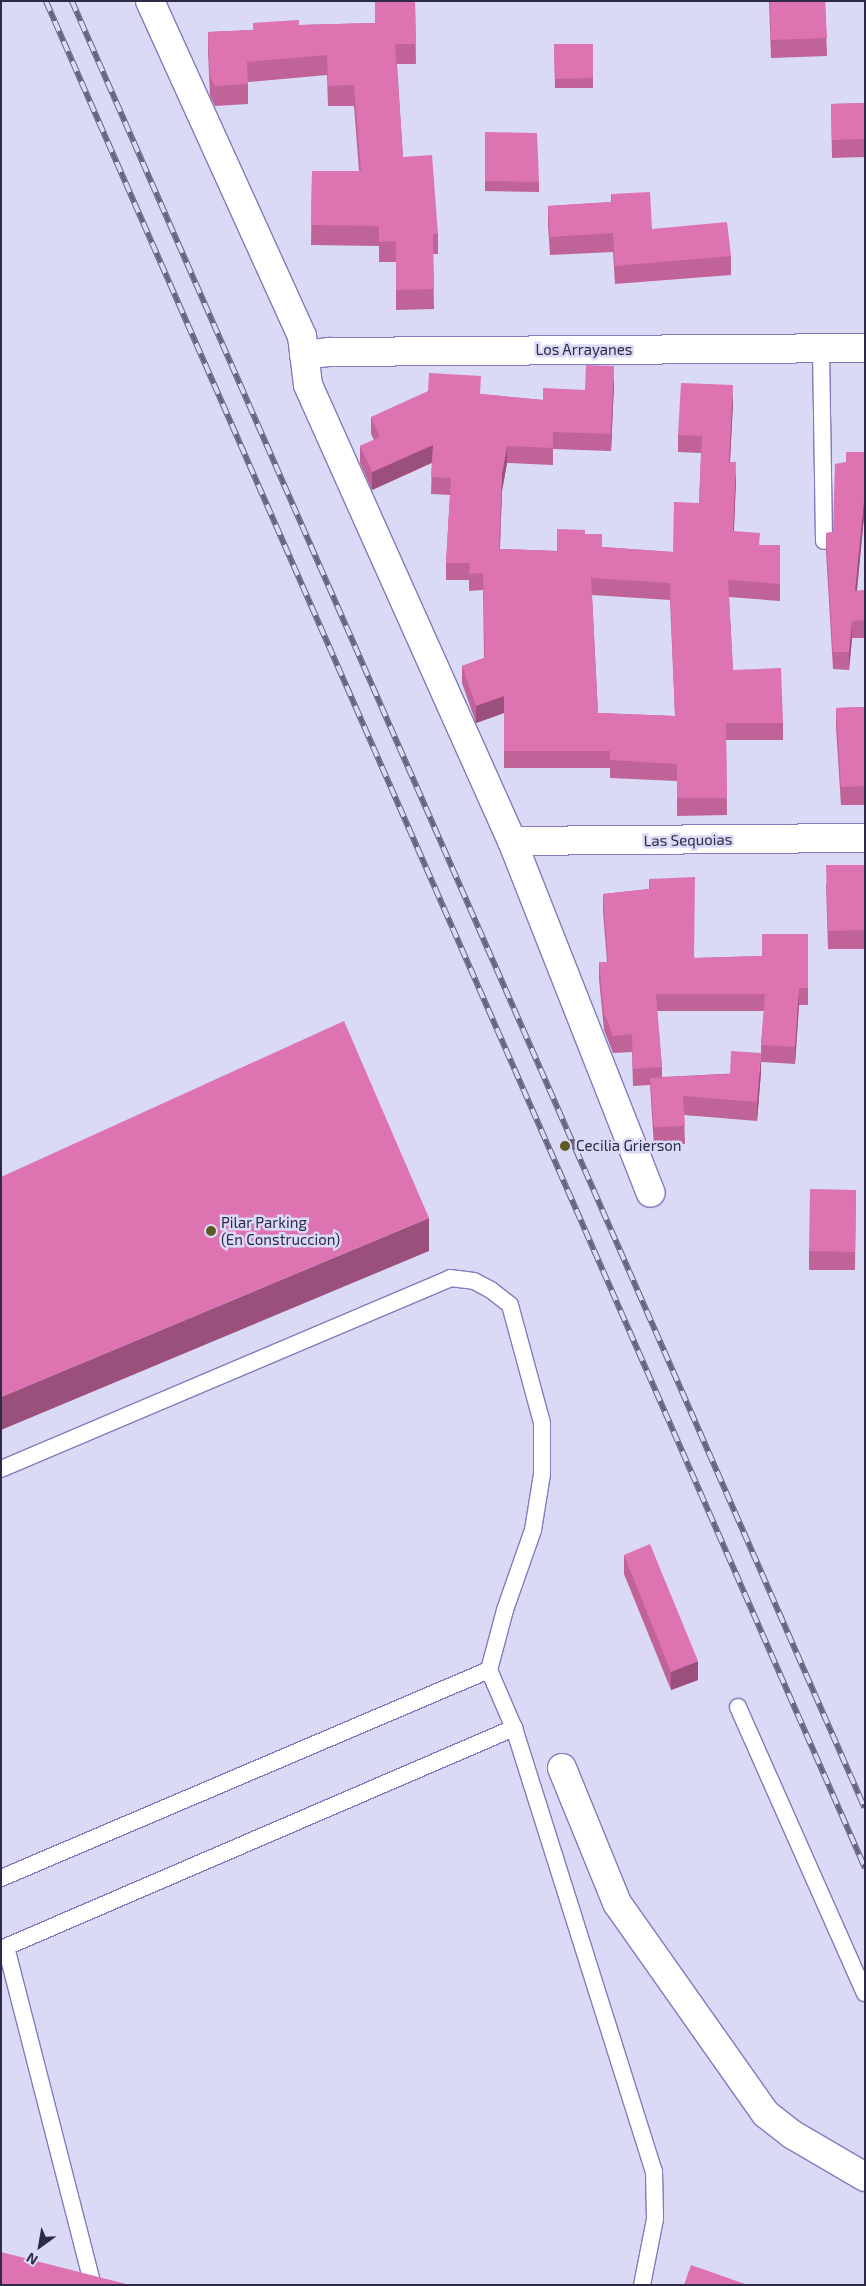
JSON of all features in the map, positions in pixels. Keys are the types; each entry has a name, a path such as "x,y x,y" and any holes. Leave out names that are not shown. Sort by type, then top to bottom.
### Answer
{"street":[{"path":"150,1 302,336 308,385 512,842 651,1193"},
{"name":"Los Arrayanes","path":"304,355 339,352 865,348"},
{"name":"Las Sequoias","path":"512,842 865,838"},
{"path":"562,1768 617,1903 766,2114 793,2135 865,2177"}],"lane":[{"path":"821,349 824,541"},
{"path":"1,1469 450,1278 474,1281 491,1290 510,1305 542,1423 542,1474 533,1530 505,1610 489,1670 514,1728 654,2171 655,2218 642,2285"},
{"path":"1,1878 489,1670"},
{"path":"738,1707 865,1994"},
{"path":"93,2285 4,1948 514,1728"}],"building":[{"path":"375,1 415,1 416,44 395,44 403,157 432,155 438,234 433,234 434,289 396,290 396,241 379,242 379,226 311,225 312,171 361,171 354,85 328,86 327,55 247,62 248,84 215,86 210,76 208,32 253,30 253,23 299,20 299,25 375,23"},
{"path":"770,1 825,1 827,38 771,40"},
{"path":"554,44 593,44 593,78 555,79"},
{"path":"865,103 865,139 832,140 831,104"},
{"path":"485,132 537,133 539,182 485,181"},
{"path":"650,192 652,229 727,222 731,256 615,266 613,233 550,237 548,206 612,202 611,194"},
{"path":"586,365 614,366 611,434 553,432 553,448 507,446 502,474 499,549 557,551 557,529 585,530 585,534 602,534 602,547 673,552 674,502 699,503 702,436 678,435 681,383 733,385 729,462 736,462 733,531 760,533 759,545 780,545 780,584 728,580 733,670 781,668 783,723 726,723 727,798 677,798 677,764 610,760 610,751 504,751 504,696 476,706 462,666 485,658 483,573 469,574 470,563 446,563 451,478 431,477 433,445 372,472 360,446 380,437 371,417 428,391 429,373 481,376 480,394 543,400 543,388 585,390","holes":["591,578 670,583 675,716 598,713"]},
{"path":"846,452 865,452 865,500 855,591 865,590 865,620 852,621 849,652 833,652 826,533 833,532 835,464 846,462"},
{"path":"865,707 865,786 841,787 836,708"},
{"path":"826,865 865,865 865,930 828,931"},
{"path":"695,877 694,958 762,956 762,934 808,934 808,988 799,988 795,1047 761,1045 765,994 656,994 662,1067 633,1069 632,1034 613,1036 604,1013 599,962 608,962 603,894 650,889 649,879"},
{"name":"Pilar Parking (En Construccion)","path":"344,1021 429,1218 1,1397 1,1177"},
{"path":"731,1051 761,1053 757,1102 683,1096 685,1126 654,1127 650,1078 730,1074"},
{"path":"810,1189 856,1190 855,1252 809,1251"},
{"path":"650,1544 698,1661 671,1672 624,1555"},
{"path":"1,2252 130,2285 1,2285"},
{"path":"691,2265 748,2285 684,2285"}],"railway":[{"path":"46,1 865,1868"},
{"path":"72,1 865,1808"}],"place":[{"name":"Cecilia Grierson","path":"565,1146"},
{"name":"Pilar Parking (En Construccion)","path":"211,1231"}]}
